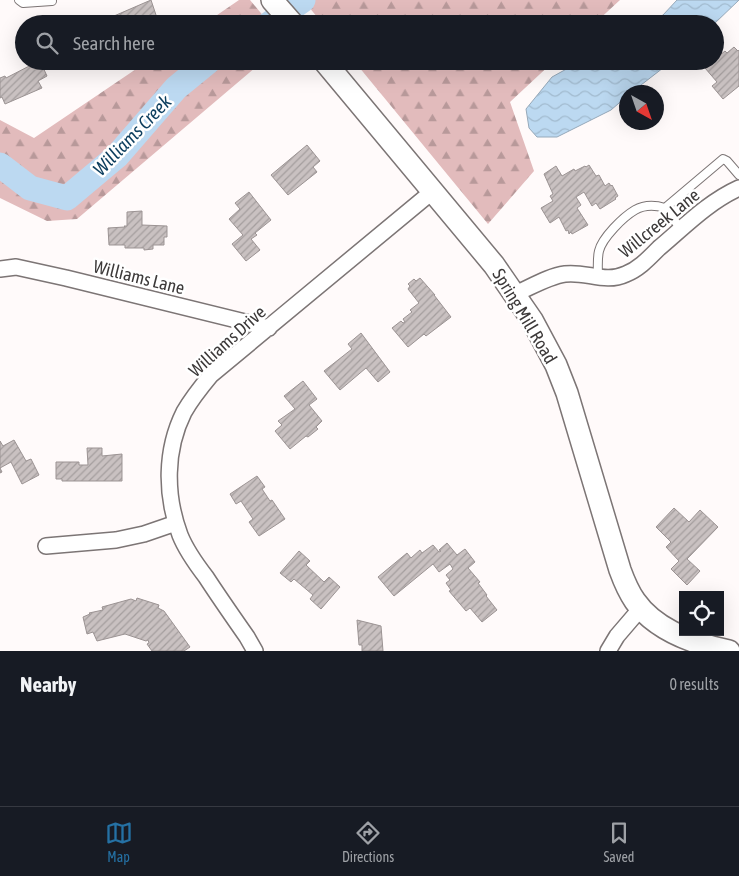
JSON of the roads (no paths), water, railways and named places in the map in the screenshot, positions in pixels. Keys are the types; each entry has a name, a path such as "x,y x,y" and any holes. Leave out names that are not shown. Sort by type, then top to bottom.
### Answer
{"street":[{"path":"272,0 285,15"},
{"name":"Spring Mill Road","path":"332,70 494,265 515,294 546,347 567,393 620,570 628,590 640,608 654,621 669,630 701,644 729,651"},
{"name":"Willcreek Lane","path":"515,294 566,274 615,278 635,269 711,204 739,188"},
{"name":"Williams Drive","path":"254,651 247,637 190,554 176,523 169,490 170,463 173,444 184,413 198,390 211,375 433,191"},
{"name":"Williams Lane","path":"0,268 16,267 66,278 269,328"},
{"path":"46,546 116,540 144,534 176,523"},
{"path":"608,651 622,629 640,608"}],"lane":[{"path":"19,0 23,3 52,1"},
{"path":"665,208 724,159 739,175"},
{"path":"598,278 599,250 605,238 636,210 650,206 665,208 681,229"}],"water":[{"path":"677,0 739,0 723,15 663,15"},
{"path":"565,70 660,70 641,85 619,85 619,103 611,110 557,137 537,137 529,128 526,109 552,77"}],"waterway":[{"name":"Williams Creek","path":"282,15 303,0"},
{"name":"Williams Creek","path":"0,165 30,188 67,198 117,156 176,88 198,70"}]}
